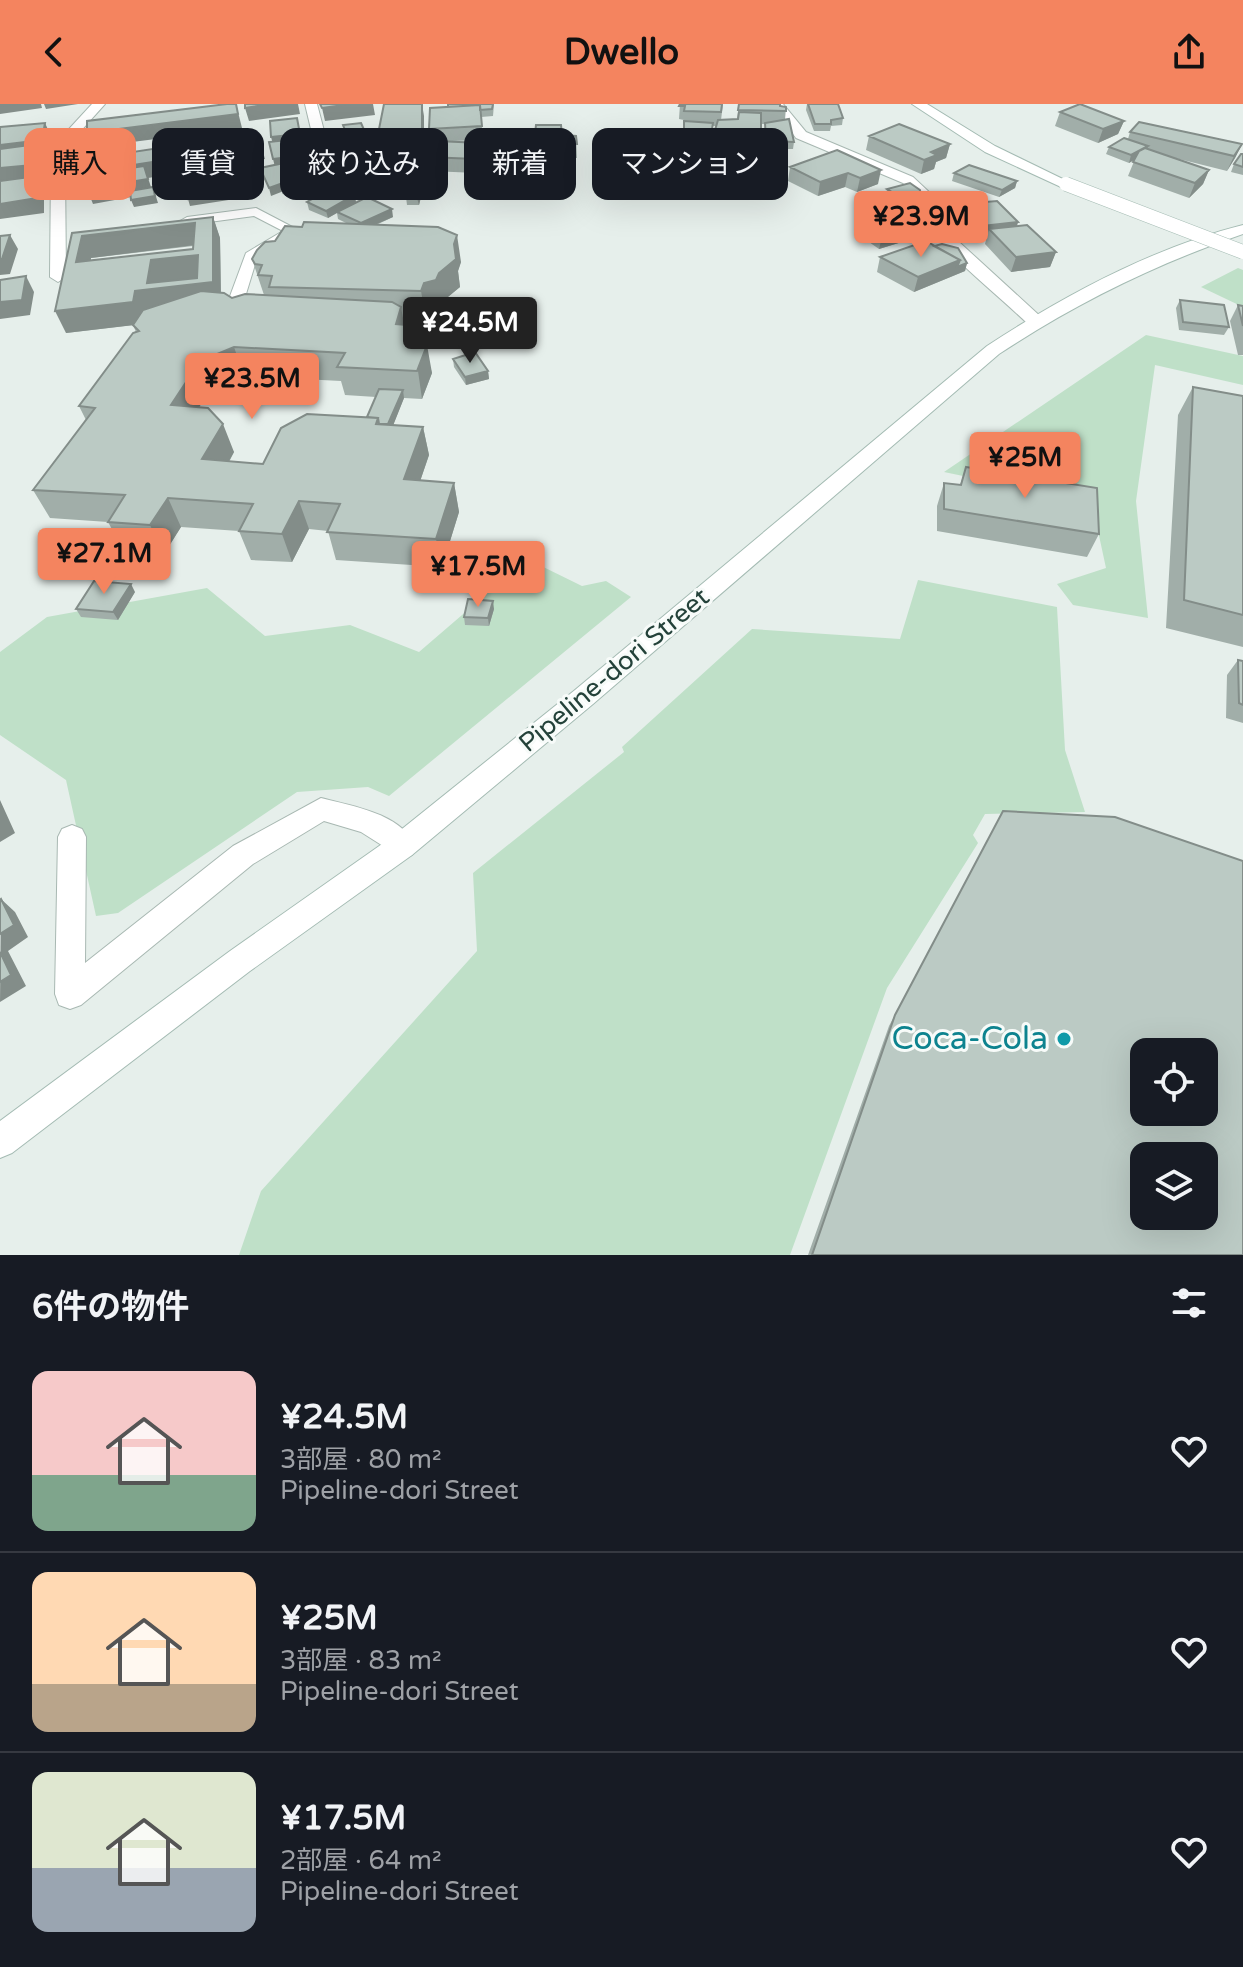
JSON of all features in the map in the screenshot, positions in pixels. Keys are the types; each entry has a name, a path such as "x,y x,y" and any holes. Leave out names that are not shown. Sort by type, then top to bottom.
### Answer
{"main road":[{"path":"58,277 67,238 58,166 64,142 99,104"},
{"path":"311,104 317,128"},
{"path":"777,104 801,135 908,180 922,192 929,216 941,233 1035,321"},
{"path":"918,104 990,149 1066,184 1243,252"},
{"path":"946,104 986,129"},
{"path":"1013,143 1058,164"},
{"path":"1079,173 1243,232"},
{"name":"Pipeline-dori Street","path":"0,1141 240,961 402,846 584,697 940,394 1035,321 1112,279 1183,249 1243,232"},
{"path":"72,837 70,994 243,855 321,809 369,822 402,846"}],"lane":[{"path":"165,224 256,212 293,231 251,256 234,307"}],"green space":[{"path":"1238,268 1243,270 1243,307 1201,287"},
{"path":"1146,335 1243,356 1243,385 1155,365 1136,501 1148,618 1073,605 1057,584 1106,568 1092,503 944,472"},
{"path":"527,559 582,586 606,581 631,597 389,796 368,787 297,792 118,913 96,916 66,780 0,735 0,652 47,617 207,588 265,636 350,625 419,652"},
{"path":"918,580 1057,607 1065,750 1085,812 985,814 973,835 978,843 887,988 790,1255 239,1255 261,1191 477,951 473,873 624,752 622,747 752,629 900,639"}],"building":[{"path":"227,104 236,104 238,114 127,128 87,128 87,121"},
{"path":"245,104 270,104 245,108"},
{"path":"320,104 351,104 322,108"},
{"path":"384,104 422,104 422,128 379,128"},
{"path":"448,104 493,104 492,109 480,110 480,105 448,107"},
{"path":"680,104 722,104 721,112 684,111 685,106"},
{"path":"739,104 780,104 786,107 786,111 738,110"},
{"path":"808,104 838,104 843,118 831,120 831,124 815,124"},
{"path":"1080,104 1124,121 1103,129 1060,112"},
{"path":"480,105 482,126 429,128 430,108"},
{"path":"739,112 761,113 761,128 716,128 718,120 738,119"},
{"path":"297,118 299,128 280,128 280,136 271,137 270,121"},
{"path":"789,119 794,142 788,142 788,128 765,128 765,123"},
{"path":"684,121 713,123 712,128 684,128"},
{"path":"1139,122 1242,144 1234,156 1130,132"},
{"path":"45,123 44,128 24,128 24,142 0,145 0,127"},
{"path":"361,123 363,128 344,128 343,125"},
{"path":"899,124 950,144 931,152 937,155 924,160 869,136"},
{"path":"536,125 561,125 561,128 536,128"},
{"path":"1124,138 1148,146 1131,155 1109,147"},
{"path":"280,141 280,158 273,159 269,142"},
{"path":"448,142 464,142 464,159 448,158"},
{"path":"24,146 24,166 0,168 0,149"},
{"path":"1145,148 1209,170 1195,183 1133,162 1139,151"},
{"path":"152,149 152,162 136,165 136,151"},
{"path":"837,150 881,170 860,178 848,173 820,182 790,167"},
{"path":"1243,154 1243,167 1234,164"},
{"path":"280,164 280,184 269,188 264,167"},
{"path":"969,165 1017,181 1002,190 954,173"},
{"path":"144,166 148,179 136,181 136,167"},
{"path":"24,178 25,200 0,204 0,181"},
{"path":"910,183 920,190 921,196 905,200 887,189"},
{"path":"152,187 152,196 136,199 136,190"},
{"path":"311,200 345,200 326,211 307,202"},
{"path":"361,200 373,200 392,209 361,223 337,212"},
{"path":"997,201 1018,222 982,226 961,204"},
{"path":"899,216 919,229 881,241 860,227"},
{"path":"213,217 213,282 135,291 133,302 55,311 72,233","holes":["195,223 193,249 76,262 82,236","198,255 197,278 147,283 151,260"]},
{"path":"304,222 438,227 457,235 454,244 456,259 439,273 436,280 424,283 421,291 269,287 272,276 258,275 262,265 255,264 252,259 265,242 275,241 285,226 302,227"},
{"path":"1027,225 1056,252 1016,257 989,229"},
{"path":"10,235 2,259 0,259 0,236"},
{"path":"926,241 960,260 918,277 880,257"},
{"path":"942,244 958,248 967,263 957,267 960,260 934,246"},
{"path":"26,276 22,300 0,302 0,280"},
{"path":"201,291 224,293 232,298 245,294 392,302 401,307 396,324 420,326 414,343 427,345 417,371 337,367 345,353 234,347 200,361 171,405 208,408 223,424 202,459 263,464 281,428 307,414 378,418 376,424 423,427 404,479 454,483 436,539 327,532 340,504 299,501 282,534 239,531 253,504 168,498 150,525 108,522 125,495 33,490 95,408 79,406 133,333 139,331 133,325 143,310"},
{"path":"1180,300 1224,305 1229,327 1183,322"},
{"path":"1238,305 1243,306 1243,326"},
{"path":"475,352 488,371 465,377 453,359"},
{"path":"1193,387 1243,396 1243,615 1184,600"},
{"path":"379,389 403,390 388,424 379,424 378,418 367,417"},
{"path":"966,467 1097,488 1099,534 944,509 944,483 961,485"},
{"path":"94,581 131,584 113,612 76,609"},
{"path":"468,599 493,601 488,618 464,617"},
{"path":"1238,660 1243,661 1243,705 1239,703"},
{"name":"Coca-Cola","path":"1003,811 1115,817 1243,861 1243,1255 812,1255 895,1015"},
{"path":"0,900 14,925 0,934"},
{"path":"0,952 11,975 0,982"}],"place":[{"name":"Coca-Cola","path":"1064,1039"}]}
